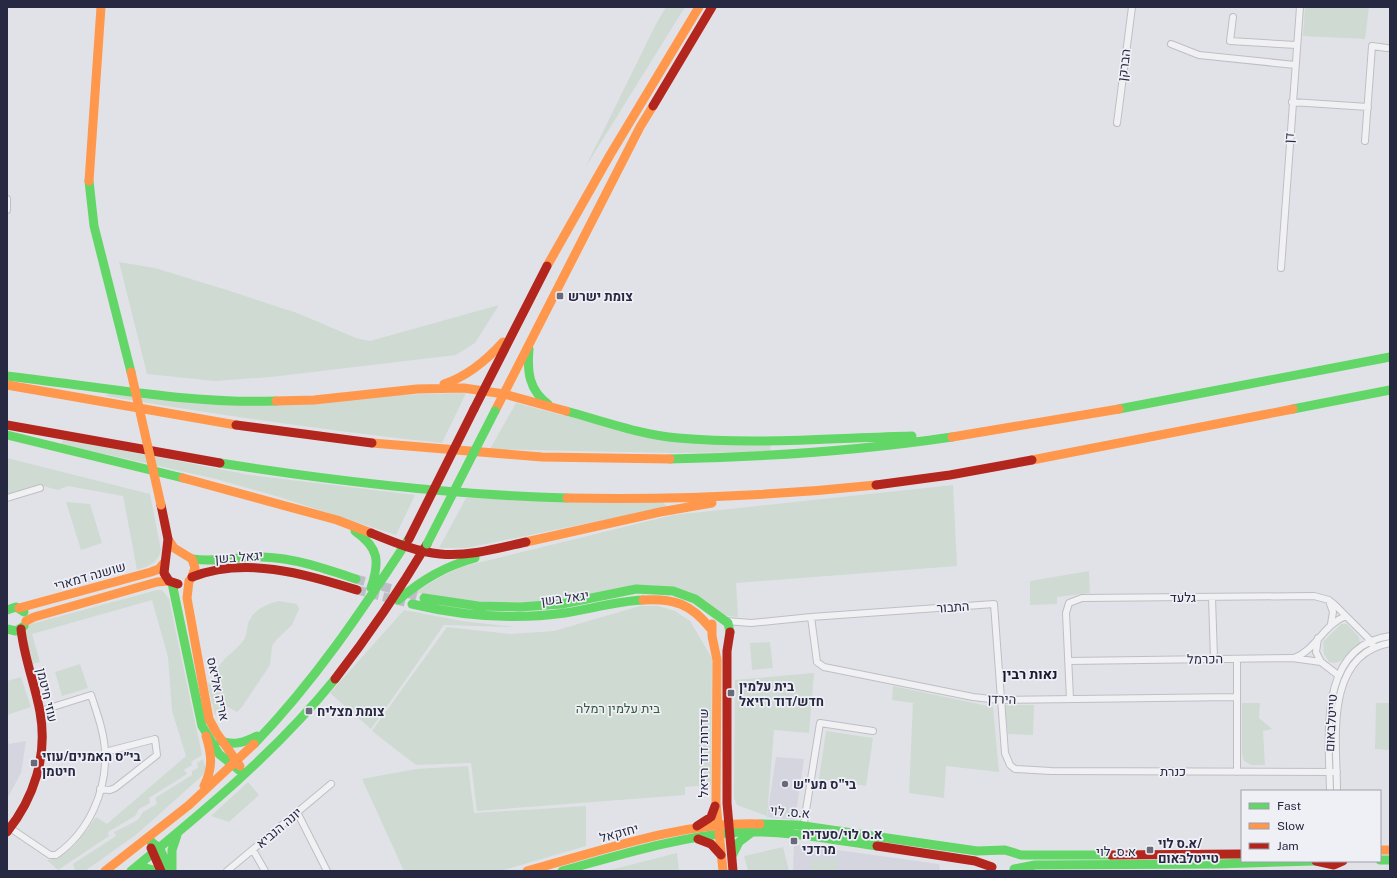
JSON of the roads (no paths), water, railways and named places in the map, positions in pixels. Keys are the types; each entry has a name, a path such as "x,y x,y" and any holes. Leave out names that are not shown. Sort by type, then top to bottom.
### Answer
{"main road":[{"path":"101,7 89,174 91,205 94,226 131,372 168,539 164,573 171,582 181,584 191,579 195,568 192,560 171,544 168,539"},
{"path":"105,871 148,839 234,763 312,678 362,611 407,542 531,297 621,134 699,7"},
{"path":"132,871 178,833 244,774 319,696 388,609 425,548 640,128 712,7"},
{"path":"417,389 452,382 472,371 481,364 505,339 531,297"},
{"path":"531,339 527,371 530,386 535,393 553,407 650,434 712,440 842,439 1003,430"},
{"path":"7,385 267,430 366,442 526,456 684,459 771,456 852,450 1003,430 1182,398 1390,357"},
{"path":"7,376 175,396 246,402 314,400 417,389 452,387 504,394 586,416"},
{"path":"7,435 142,467 337,520 425,548 439,554 458,554 695,505 858,487 990,468 1390,390"},
{"path":"7,424 246,467 366,482 465,492 514,495 649,498 708,497 858,487"},
{"path":"337,520 363,536 373,547 377,556 377,573 362,611"},
{"path":"388,609 417,584 445,567 555,535"},
{"path":"165,562 172,554 181,552"},
{"name":"יגאל בשן","path":"192,560 206,561 250,556 275,557 301,562 356,579"},
{"name":"שושנה דמארי","path":"7,610 151,572 159,569 165,562"},
{"name":"יגאל בשן","path":"191,579 223,570 267,567 288,570 357,590"},
{"name":"אריה אליאס","path":"191,579 187,598 207,709 212,728 234,763 244,774"},
{"name":"שושנה דמארי","path":"17,628 34,617 157,582 171,582"},
{"name":"אריה אליאס","path":"171,582 199,716 206,736 216,751 234,763"},
{"name":"יגאל בשן","path":"424,598 478,606 520,607 562,604 636,589 660,589 695,599 724,620"},
{"name":"יגאל בשן","path":"412,604 433,610 478,615 520,616 563,613 637,599 659,599 690,608 704,618 711,632"},
{"path":"17,628 26,615 19,608"},
{"path":"724,620 730,628 729,634 720,640 711,632 713,622 724,620"},
{"name":"עוזי חיטמן","path":"8,830 25,803 37,774 42,756 43,740 40,711 17,628"},
{"name":"שדרות דוד רזיאל","path":"711,632 717,660 716,800 723,871"},
{"name":"שדרות דוד רזיאל","path":"729,634 726,651 727,803 733,871"},
{"path":"221,741 226,743 239,743 263,733"},
{"path":"198,796 212,769 213,761 206,736"},
{"path":"716,800 711,817 693,833 712,844 721,856"},
{"path":"727,803 732,814 761,822"},
{"name":"א.ס. לוי","path":"718,830 728,824 761,822 804,826 976,851 1005,851 1021,855 1241,854"},
{"name":"א.ס. לוי","path":"718,830 729,833 754,832 802,835 975,861 994,869"},
{"name":"יחזקאל","path":"527,871 653,837 718,830"},
{"path":"732,858 735,846 738,842 754,832"},
{"path":"171,871 172,850 178,833"},
{"name":"יחזקאל","path":"562,871 659,845 693,833"},
{"path":"148,839 171,871"},
{"path":"156,851 161,871"},
{"path":"994,869 992,859 994,855 1005,851 1016,861 1013,870"},
{"name":"א.ס. לוי","path":"1013,870 1035,865 1225,864 1285,862"},
{"name":"א.ס. לוי","path":"1322,862 1337,864"},
{"path":"132,871 146,868 157,871"}],"street":[{"name":"הברקן","path":"1117,123 1132,7"},
{"name":"דן","path":"1281,268 1296,45 1300,7"},
{"path":"1233,17 1230,41 1296,45"},
{"path":"1171,44 1199,55 1295,65"},
{"path":"1365,141 1372,46 1387,48"},
{"path":"1292,102 1368,107"},
{"path":"7,199 7,210"},
{"path":"7,498 40,488"},
{"name":"גלעד","path":"1070,699 1066,608 1072,601 1082,598 1314,596 1329,600"},
{"path":"1212,597 1214,659"},
{"path":"1329,600 1371,641 1374,648"},
{"path":"1329,600 1334,612 1331,624"},
{"name":"התבור","path":"724,620 751,623 811,617 994,604 999,700 1005,753 1010,765"},
{"path":"1292,658 1303,653 1331,624 1346,616"},
{"name":"הירדן","path":"811,617 817,662 824,667 973,697 999,700 1237,697"},
{"name":"התבור","path":"729,634 751,623"},
{"name":"טייטלבאום","path":"1330,790 1330,702 1338,676 1356,652 1371,641 1390,636"},
{"path":"1318,638 1316,652 1321,662 1338,676"},
{"name":"טייטלבאום","path":"1337,790 1337,713 1341,688 1345,679 1356,663 1374,648 1390,643"},
{"name":"הכרמל","path":"1068,661 1292,658 1321,662"},
{"path":"1237,659 1237,772"},
{"path":"8,830 50,855 56,855 84,827 92,816 100,790 105,752 100,726 91,695 40,711"},
{"path":"802,835 820,723 873,731"},
{"path":"100,790 110,790 115,788 158,755 155,739 105,752"},
{"name":"כנרת","path":"1010,765 1020,769 1051,771 1337,772"},
{"name":"יונה הנביא","path":"227,871 331,784"},
{"path":"297,812 327,871"},
{"path":"252,850 265,871"}],"tunnel":[{"path":"356,579 424,598"},
{"path":"357,590 412,604"}],"place":[{"name":"צומת ישרש","path":"560,296"},
{"name":"בית עלמין חדש/דוד רזיאל","path":"731,693"},
{"name":"צומת מצליח","path":"309,711"},
{"name":"בי״ס האמנים/עוזי חיטמן","path":"34,763"},
{"name":"בי\"ס מע\"ש","path":"785,784"},
{"name":"א.ס לוי/סעדיה מרדכי","path":"794,841"},
{"name":"א.ס לוי/ טייטלבאום","path":"1150,850"}],"district":[{"name":"נאות רבין","path":"1030,674"}],"park label":[{"name":"בית עלמין רמלה","path":"618,708"}]}
